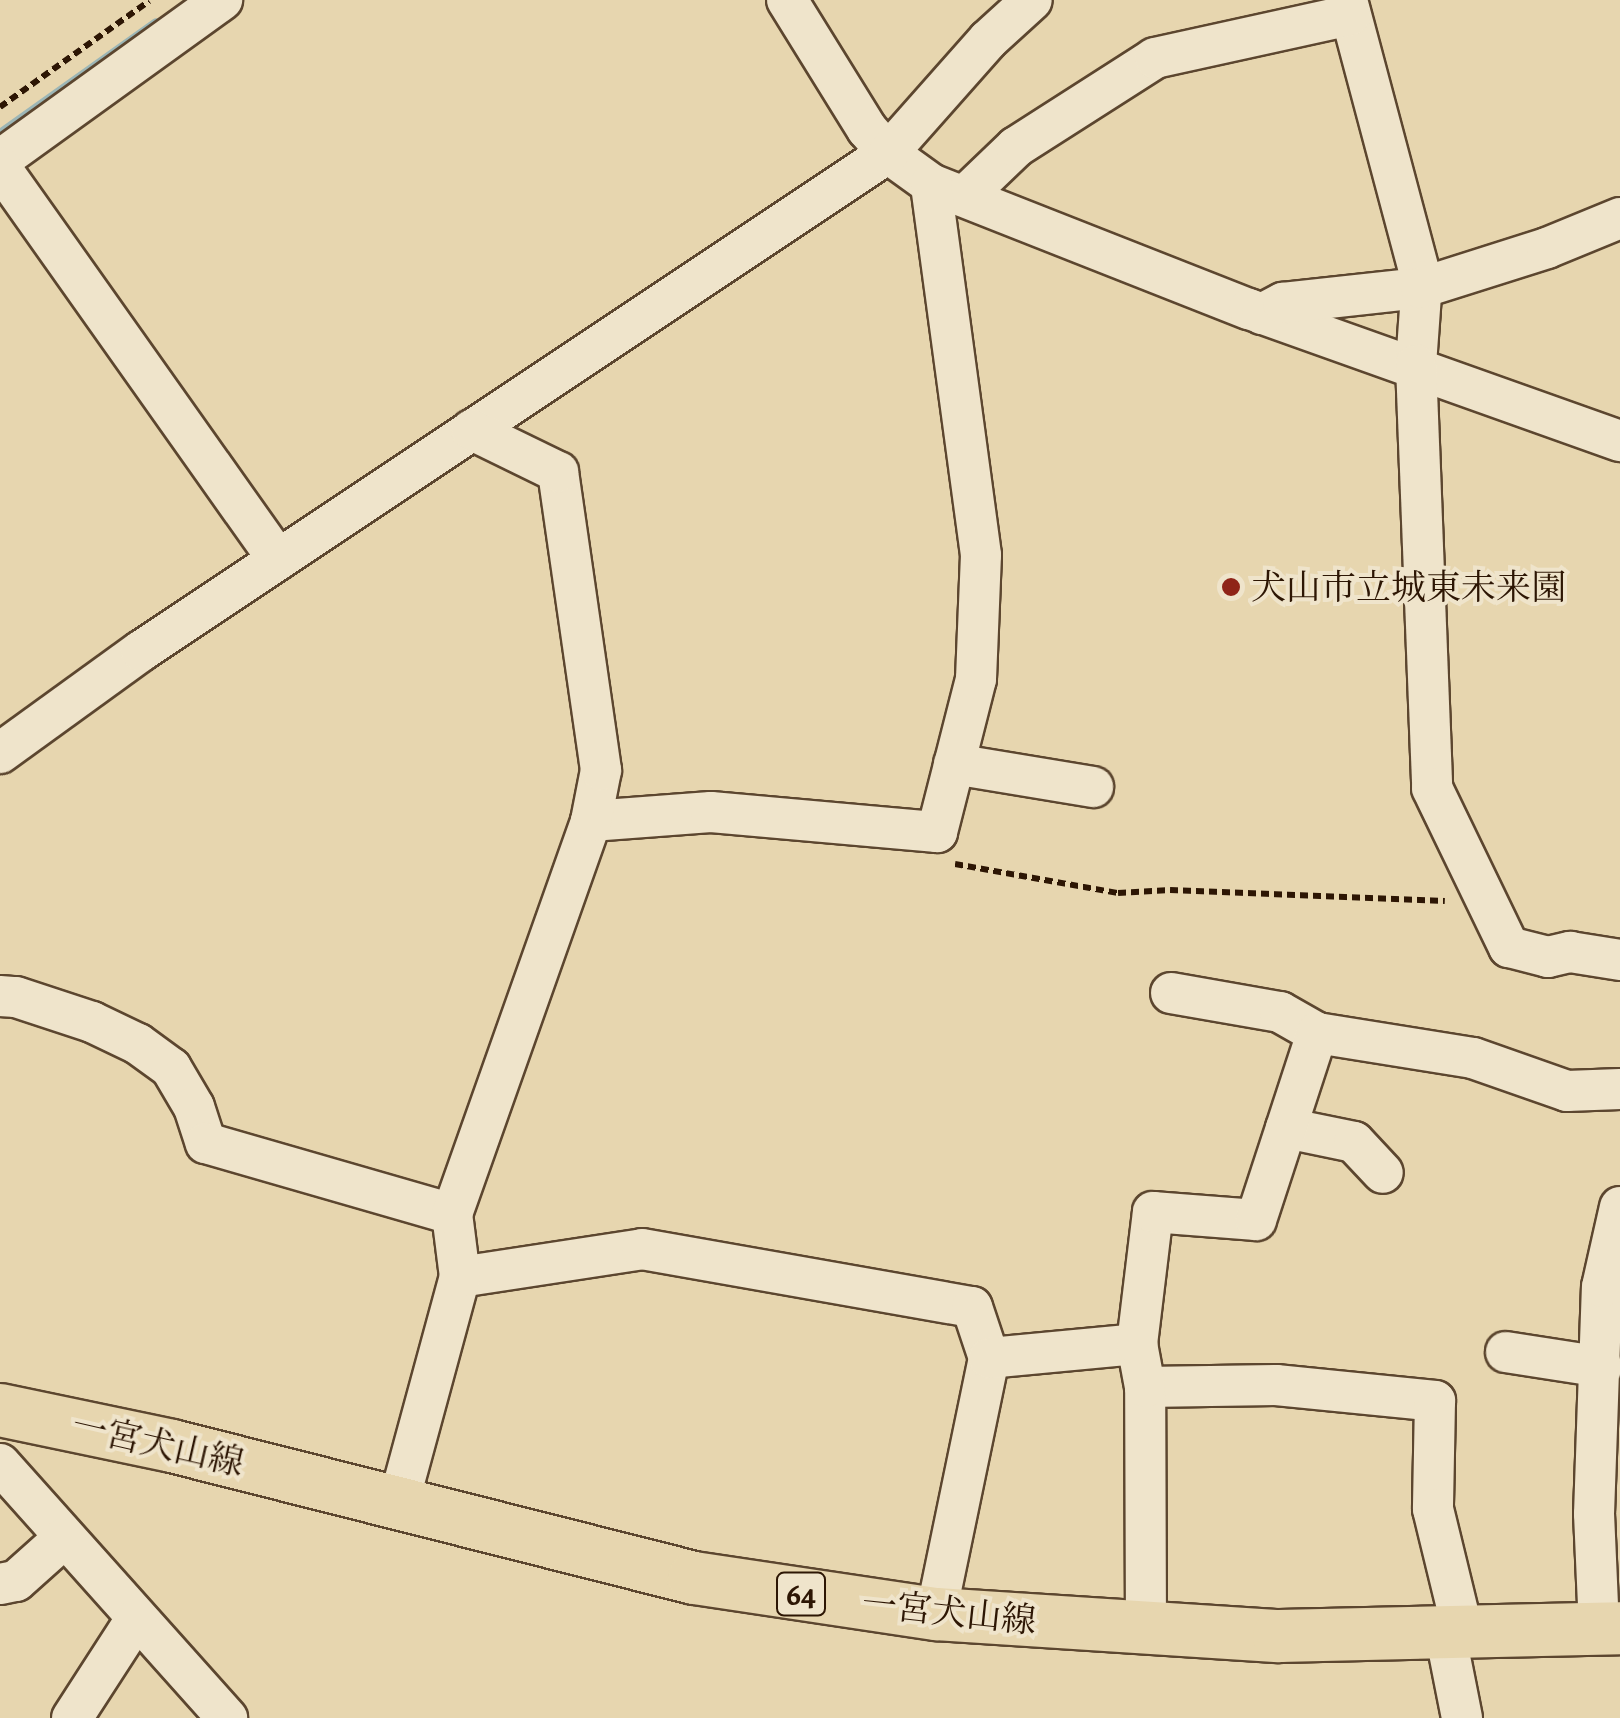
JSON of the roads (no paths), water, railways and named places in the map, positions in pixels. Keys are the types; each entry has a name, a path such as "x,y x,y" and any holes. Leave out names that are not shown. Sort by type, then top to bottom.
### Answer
{"main road":[{"name":"一宮犬山線","path":"0,1410 399,1501 694,1578 936,1614 1278,1636 1610,1628"}],"street":[{"path":"0,160 222,0"},
{"path":"787,0 868,130 888,153 948,189 1262,314 1416,365 1620,441"},
{"path":"0,753 278,559 888,153 988,40 1032,0"},
{"path":"948,189 1154,58 1348,8 1421,288 1416,365 1432,788 1509,947 1548,957 1570,952 1620,960"},
{"path":"0,168 278,559"},
{"path":"591,821 712,812 936,832 976,679 981,554 948,189"},
{"path":"1262,314 1283,303 1421,288 1547,248 1620,218"},
{"path":"399,1501 460,1277 452,1214 591,821 601,770 558,472 472,430"},
{"path":"954,764 1092,787"},
{"path":"1171,993 1280,1012 1317,1033 1473,1058 1567,1091 1620,1089"},
{"path":"0,996 16,997 92,1022 138,1044 171,1068 194,1107 206,1143 452,1214"},
{"path":"1146,1630 1145,1386 1137,1344 1153,1212 1256,1220 1317,1033"},
{"path":"1286,1128 1354,1142 1383,1173"},
{"path":"1610,1628 1594,1514 1602,1287 1620,1208"},
{"path":"460,1277 642,1250 972,1306 989,1358 936,1614"},
{"path":"989,1358 1137,1344"},
{"path":"1506,1352 1602,1367"},
{"path":"1145,1386 1276,1385 1434,1401 1433,1509 1454,1632 1462,1718"},
{"path":"0,1464 227,1718"},
{"path":"0,1584 16,1582 63,1538"},
{"path":"72,1718 136,1619"}],"waterway":[{"path":"0,134 156,23"}],"place":[{"name":"犬山市立城東未来園","path":"1231,587"}]}
